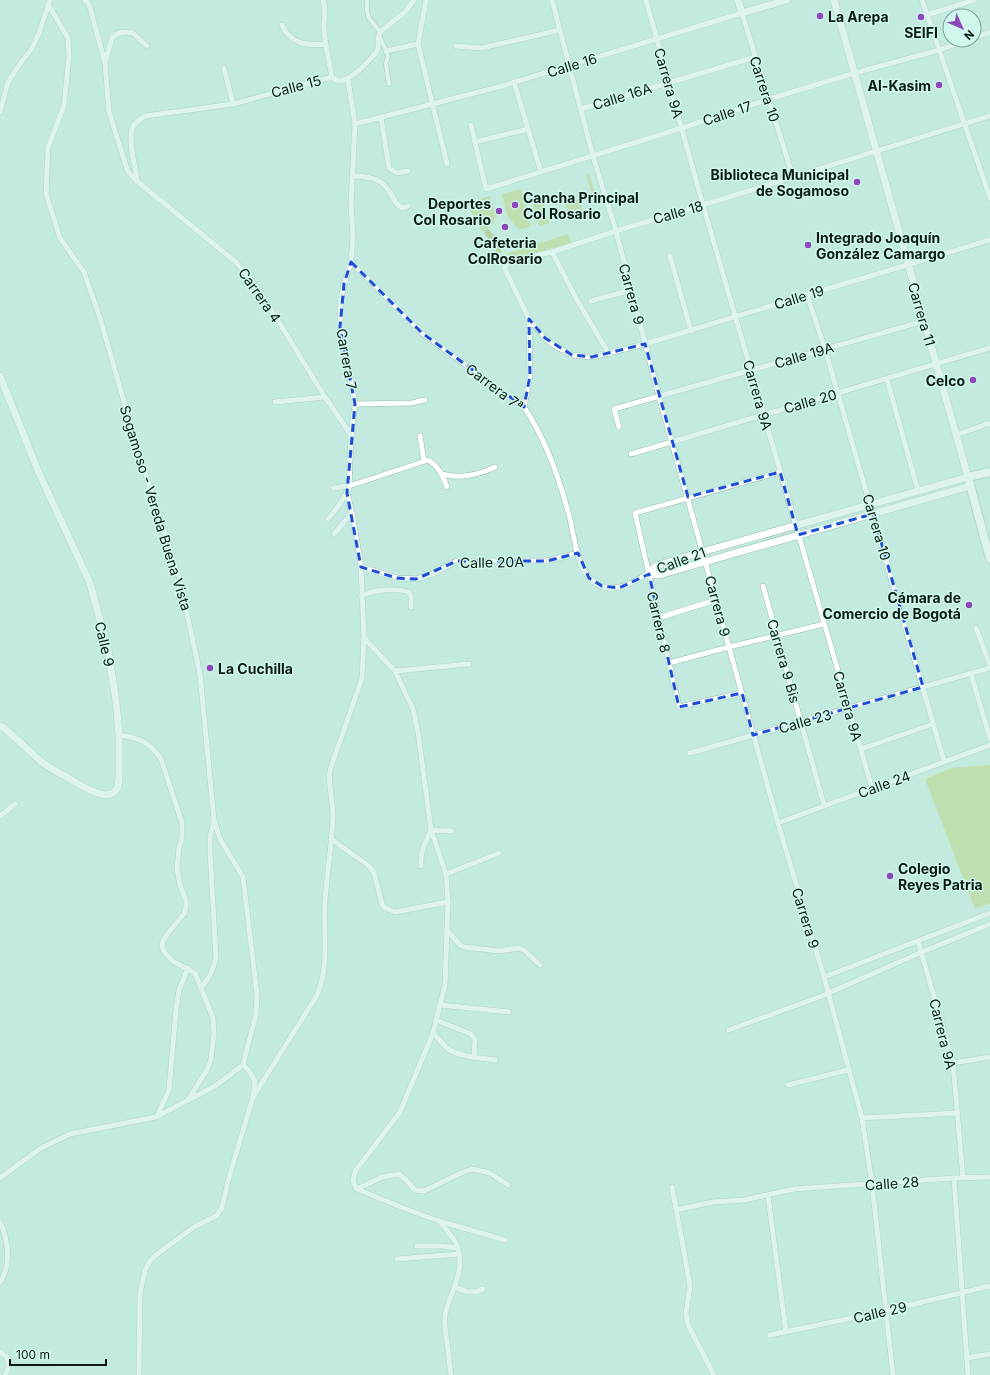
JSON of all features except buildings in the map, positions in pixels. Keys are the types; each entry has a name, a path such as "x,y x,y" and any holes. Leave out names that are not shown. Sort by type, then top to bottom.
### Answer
{"main road":[{"name":"Calle 21","path":"968,477 990,472"},
{"name":"Carrera 11","path":"968,477 987,535 990,558"}],"street":[{"name":"Carrera 4","path":"85,0 89,4 105,63 109,112 128,172 138,182 237,263 248,275 260,290 325,397 351,435"},
{"path":"323,0 325,9 324,27 332,77"},
{"path":"367,0 367,12 369,18 380,32 380,38 388,55 386,64 390,84"},
{"path":"348,80 376,53 378,49 380,32 405,12 414,0"},
{"path":"426,0 418,44 447,164"},
{"name":"Carrera 9","path":"552,0 593,156 616,230 659,396 778,822 824,977 862,1118 872,1184 893,1375"},
{"name":"Carrera 9A","path":"646,0 703,205 872,788"},
{"name":"Carrera 10","path":"738,0 793,177"},
{"name":"Calle 16","path":"355,124 514,82 787,0"},
{"name":"Carrera 11","path":"834,0 968,477"},
{"path":"922,0 990,196"},
{"path":"927,14 974,0"},
{"path":"0,112 8,82 31,50 39,33 49,2"},
{"name":"Sogamoso - Vereda Buena Vista","path":"49,2 68,38 69,56 64,106 48,147 46,194 60,238 84,272 100,318 140,457 179,578 200,674 214,820 220,839 243,877 257,995 256,1014 243,1065"},
{"path":"282,25 285,33 296,41 316,45 326,44"},
{"path":"456,46 486,48 560,30"},
{"path":"105,63 112,38 117,34 124,32 133,33 147,46"},
{"path":"386,51 418,44"},
{"name":"Calle 17","path":"475,142 486,189 682,128 769,99 945,48"},
{"name":"Calle 16A","path":"581,109 755,57"},
{"path":"224,68 233,104"},
{"name":"Calle 15","path":"138,182 132,145 132,128 138,120 145,116 233,104 332,77 340,82 348,80"},
{"name":"Carrera 7","path":"252,1097 316,997 321,985 324,972 325,901 333,814 329,783 330,770 362,678 364,638 361,596 361,567 347,493 349,486 351,435 355,404 340,327 340,304 351,262 353,238 351,204 355,124 348,80"},
{"path":"514,82 541,172"},
{"name":"Calle 18","path":"529,319 504,266 510,261 552,252 616,230 703,205 990,116"},
{"path":"382,117 389,168 396,173 408,171"},
{"path":"471,126 475,142 528,129"},
{"path":"353,176 376,178 387,188 396,204 403,208 408,206"},
{"name":"Calle 19","path":"609,354 691,331 807,294 990,240"},
{"path":"529,319 545,338 555,346 572,355 592,357 609,354 576,298 552,252"},
{"path":"670,256 691,331"},
{"name":"Carrera 7ª","path":"351,262 422,332 524,407 534,422 552,462 563,491 578,553 584,571 589,578 602,586 619,588 648,574"},
{"path":"591,301 631,290"},
{"name":"Carrera 10","path":"807,294 838,393 944,761"},
{"path":"524,407 530,376 529,319"},
{"name":"Calle 19A","path":"619,427 614,409 924,321"},
{"name":"Calle 20","path":"630,454 990,348"},
{"name":"Calle 9","path":"0,376 39,473 90,583 108,650 116,700 119,735 119,782 116,790 106,795 90,790 45,764 0,726"},
{"path":"887,378 918,491"},
{"path":"275,402 325,397"},
{"path":"355,404 412,403 425,400"},
{"path":"956,435 990,423"},
{"path":"420,436 426,461"},
{"path":"333,488 349,486 426,461 434,463 447,487"},
{"path":"441,474 453,477 478,473 496,467"},
{"path":"688,497 780,472"},
{"name":"Calle 21","path":"648,574 656,566 968,477"},
{"name":"Calle 21","path":"648,574 659,575 970,486"},
{"path":"328,519 347,493"},
{"name":"Carrera 8","path":"688,497 634,513 679,707 742,693"},
{"path":"334,534 352,513"},
{"name":"Calle 20A","path":"361,567 397,578 416,579 433,574 457,562 546,561 578,553"},
{"name":"Carrera 9 Bis","path":"763,586 824,805"},
{"path":"361,596 375,591 405,591 409,593 411,607"},
{"path":"658,618 716,600"},
{"path":"669,663 824,624"},
{"path":"976,628 990,665"},
{"path":"364,638 395,671 408,697 418,732 431,830 446,874 448,902 445,985 433,1033 400,1112 356,1170 352,1179 353,1184 357,1189 403,1208 439,1221 504,1240"},
{"path":"395,671 469,664"},
{"name":"Calle 23","path":"690,754 990,668"},
{"path":"971,674 990,738"},
{"path":"861,749 933,724"},
{"path":"119,735 133,737 148,743 155,749 161,759 182,823 182,838 179,848 177,869 180,885 186,900 186,908 184,914 163,941 162,947 165,953 174,962 195,973 213,1018 214,1034 211,1059 207,1070 187,1102"},
{"name":"Calle 24","path":"778,822 990,745"},
{"path":"0,816 15,804"},
{"path":"201,987 213,971 216,957 210,851 210,838 214,820"},
{"path":"431,830 452,831"},
{"path":"422,866 422,850 431,830"},
{"path":"331,839 369,866 374,873 384,908 395,912 448,902"},
{"path":"446,874 499,853"},
{"path":"824,977 990,913"},
{"path":"729,1030 828,994 922,952 990,924"},
{"path":"447,930 460,946 499,951 519,948 524,950 540,965"},
{"name":"Carrera 9A","path":"918,940 952,1063 963,1178"},
{"path":"156,1117 169,1090 179,990 188,968"},
{"path":"440,1005 509,1012"},
{"path":"436,1020 471,1034 475,1039 474,1057"},
{"path":"433,1033 448,1049 474,1057 495,1060"},
{"path":"952,1063 990,1057"},
{"path":"0,1178 41,1148 70,1134 156,1117 215,1086 243,1065 249,1070 255,1081 252,1097 228,1181 222,1208 216,1216 194,1227 156,1255 150,1261 145,1270 140,1293 139,1375"},
{"path":"788,1085 848,1070"},
{"path":"862,1118 957,1113"},
{"path":"357,1189 382,1177 399,1174 403,1176 415,1190 420,1192 472,1169 490,1172 508,1185"},
{"name":"Calle 28","path":"676,1210 713,1202 744,1200 768,1196 794,1189 954,1178 990,1177"},
{"path":"954,1178 968,1375"},
{"path":"672,1187 690,1285 686,1314 688,1325 714,1375"},
{"path":"768,1196 786,1332"},
{"path":"439,1221 452,1236 460,1254 460,1271 456,1287 445,1312 444,1327 451,1375"},
{"path":"0,1222 7,1245 6,1268 4,1276 0,1282"},
{"path":"417,1246 458,1248"},
{"path":"397,1259 460,1254"},
{"name":"Calle 29","path":"770,1335 885,1311 990,1286"},
{"path":"456,1287 471,1292 478,1292 483,1289"},
{"path":"0,1352 7,1357 9,1366 5,1375"},
{"path":"967,1358 990,1354"}],"highlighted area":[{"path":"351,262 422,333 524,407 530,376 529,319 545,338 572,355 592,357 645,344 688,497 780,472 798,535 873,514 923,687 753,735 742,693 679,707 649,574 619,588 602,586 589,578 578,553 547,561 457,561 416,579 397,578 361,567 347,493 355,404 340,327 344,284"}],"green space":[{"path":"589,173 597,200 594,201 586,174"},
{"name":"Cancha Principal Col Rosario","path":"521,189 531,226 519,230 507,215 502,194"},
{"path":"490,196 496,217 493,221 494,223 483,232 466,203"},
{"path":"543,199 549,223 539,226 532,202"},
{"path":"579,199 583,211 569,216 565,204"},
{"path":"488,229 498,240 498,244 502,252 497,253 484,232"},
{"path":"568,234 571,243 509,260 506,254"},
{"path":"990,765 990,903 975,909 925,779 951,768"}],"place":[{"name":"La Arepa","path":"820,16"},
{"name":"SEIFI","path":"921,17"},
{"name":"Al-Kasim","path":"939,85"},
{"name":"Biblioteca Municipal de Sogamoso","path":"857,182"},
{"name":"Cancha Principal Col Rosario","path":"515,205"},
{"name":"Deportes Col Rosario","path":"499,211"},
{"name":"Cafeteria ColRosario","path":"505,227"},
{"name":"Integrado Joaquín González Camargo","path":"808,245"},
{"name":"Celco","path":"973,380"},
{"name":"Cámara de Comercio de Bogotá","path":"969,605"},
{"name":"La Cuchilla","path":"210,668"},
{"name":"Colegio Reyes Patria","path":"890,876"}]}
